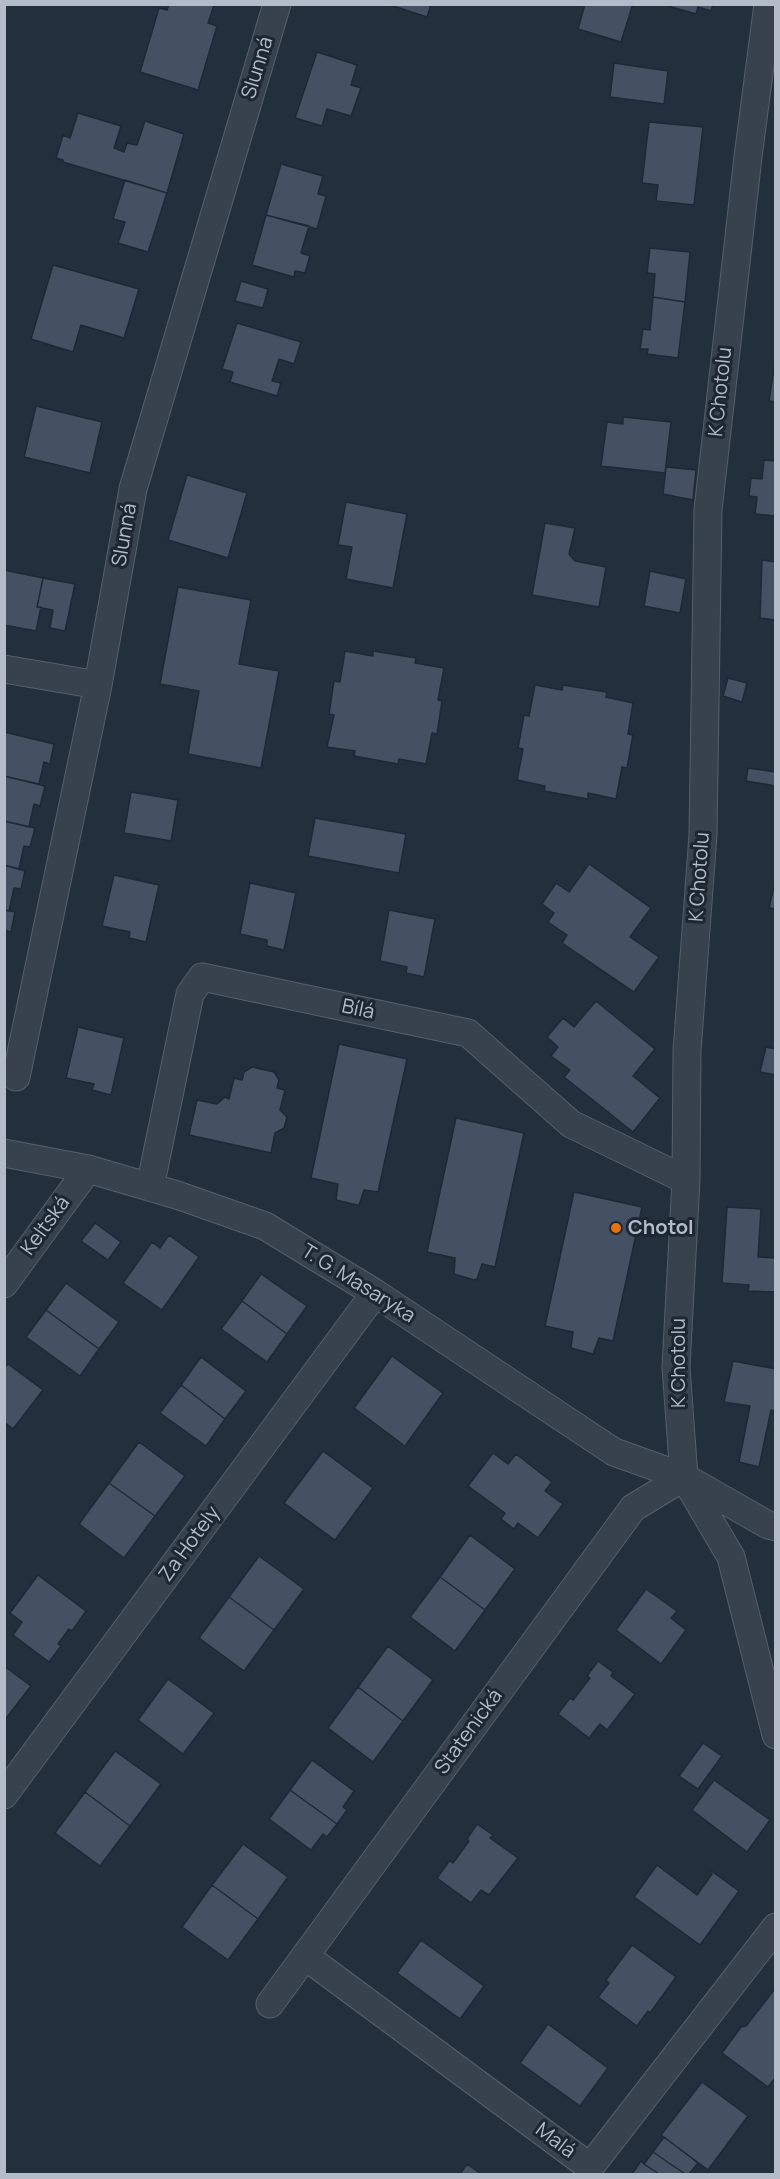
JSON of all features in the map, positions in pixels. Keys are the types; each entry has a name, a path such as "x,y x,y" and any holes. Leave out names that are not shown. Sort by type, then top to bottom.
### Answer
{"street":[{"name":"Slunná","path":"16,1077 98,684 133,489 277,4"},
{"name":"K Chotolu","path":"768,4 748,157 708,510 703,835 687,1051 686,1180 676,1367 684,1477 731,1557 776,1735"},
{"path":"4,669 98,684"},
{"name":"Bílá","path":"150,1187 190,994 202,977 468,1033 571,1124 686,1180"},
{"name":"T. G. Masaryka","path":"4,1153 88,1168 266,1226 375,1293 614,1452 684,1477 768,1525 776,1527"},
{"name":"Keltská","path":"4,1284 88,1168"},
{"name":"Za Hotely","path":"4,1795 375,1293"},
{"name":"Statenická","path":"270,2004 633,1508 684,1477"},
{"name":"Malá","path":"304,1956 590,2167 776,1927"}],"building":[{"path":"169,4 214,5 208,23 217,26 198,90 140,72 159,8 167,10"},
{"path":"387,4 431,4 427,17"},
{"path":"585,4 633,4 621,42 578,29"},
{"path":"661,4 713,4 711,11 698,7 696,14"},
{"path":"317,52 357,65 351,85 361,88 351,116 327,109 322,126 295,118"},
{"path":"614,63 668,71 664,104 610,97"},
{"path":"78,113 121,126 114,148 124,152 127,143 137,145 145,121 184,134 167,193 56,158 63,135 70,138"},
{"path":"649,122 703,127 694,205 656,201 658,185 642,183"},
{"path":"281,164 323,176 318,194 326,196 317,229 266,215"},
{"path":"125,180 167,193 148,252 118,243 125,222 113,219"},
{"path":"266,215 309,226 301,253 310,256 305,273 295,271 294,277 252,265"},
{"path":"650,248 690,252 685,302 653,297 655,274 647,273"},
{"path":"53,265 139,289 124,338 81,325 73,352 31,339"},
{"path":"241,281 268,289 263,308 235,301"},
{"path":"653,297 685,302 678,358 647,354 648,349 640,349 643,329 650,330"},
{"path":"237,323 301,342 294,364 279,359 272,381 281,383 277,396 230,382 233,372 222,369"},
{"path":"776,356 776,402 769,401"},
{"path":"36,406 102,422 90,473 24,457"},
{"path":"623,417 671,422 665,473 601,466 607,422 623,424"},
{"path":"764,460 776,461 776,516 755,514 757,497 749,496 751,478 762,479"},
{"path":"666,467 696,470 693,500 663,494"},
{"path":"187,475 247,493 228,558 168,540"},
{"path":"346,502 407,514 393,588 346,579 352,547 338,545"},
{"path":"545,523 575,528 569,554 575,561 606,567 599,607 532,595"},
{"path":"762,560 776,562 776,620 760,618"},
{"path":"4,570 43,578 37,607 41,607 36,631 4,625"},
{"path":"650,571 686,579 680,613 644,606"},
{"path":"43,578 75,584 65,631 50,628 53,610 37,607"},
{"path":"178,587 251,600 239,664 279,671 261,768 188,754 199,691 160,684"},
{"path":"345,651 373,656 373,651 416,658 415,663 444,668 438,700 442,701 437,734 432,733 426,764 399,759 398,764 354,756 355,751 327,747 334,715 329,714 334,681 340,682"},
{"path":"728,678 747,683 742,702 723,696"},
{"path":"535,685 562,690 563,685 607,692 606,697 633,703 628,734 633,735 627,768 622,767 616,799 588,793 588,799 544,791 545,786 517,780 523,749 518,748 524,715 529,716"},
{"path":"4,732 54,744 50,764 44,762 39,784 4,776"},
{"path":"748,768 776,772 776,786 746,781"},
{"path":"4,776 45,786 40,806 34,804 29,827 4,821"},
{"path":"131,792 178,800 171,841 124,833"},
{"path":"315,818 406,834 399,873 308,856"},
{"path":"4,821 35,828 30,847 24,846 19,869 4,865"},
{"path":"589,864 651,908 630,937 659,957 634,992 562,943 567,935 548,922 554,913 542,904 556,883 569,892"},
{"path":"4,865 25,871 21,889 14,888 9,911 4,910"},
{"path":"114,875 159,885 146,942 129,938 130,932 102,926"},
{"path":"776,878 776,909 769,908"},
{"path":"250,883 296,893 284,950 267,946 267,940 240,934"},
{"path":"4,910 15,912 11,932 5,930 4,932"},
{"path":"389,910 435,919 424,977 406,973 407,967 380,961"},
{"path":"596,1001 655,1049 633,1076 660,1098 633,1132 564,1077 570,1070 551,1056 558,1047 547,1037 563,1018 574,1027"},
{"path":"78,1027 124,1038 111,1095 92,1090 94,1084 66,1078"},
{"path":"339,1044 407,1059 378,1192 364,1190 359,1205 336,1200 338,1184 311,1178"},
{"path":"766,1047 776,1049 776,1075 760,1072"},
{"path":"252,1067 274,1072 279,1080 277,1088 285,1090 280,1110 287,1117 284,1128 275,1133 271,1153 189,1135 197,1100 217,1104 225,1097 229,1099 234,1078 242,1080 244,1072"},
{"path":"456,1118 524,1133 495,1267 482,1264 477,1279 474,1280 454,1274 455,1258 427,1252"},
{"path":"574,1192 642,1207 613,1341 599,1338 593,1354 571,1348 573,1332 545,1326"},
{"path":"727,1207 761,1209 758,1257 776,1258 776,1292 748,1291 749,1285 722,1283"},
{"path":"95,1223 121,1242 108,1260 81,1241"},
{"path":"169,1235 199,1257 162,1310 123,1283 152,1242 160,1248"},
{"path":"261,1274 307,1306 287,1334 242,1301"},
{"path":"66,1283 119,1322 99,1349 46,1310"},
{"path":"242,1301 287,1334 267,1362 221,1329"},
{"path":"46,1310 99,1349 80,1376 26,1337"},
{"path":"392,1356 443,1393 405,1446 354,1408"},
{"path":"201,1357 246,1391 225,1419 181,1385"},
{"path":"733,1361 776,1369 776,1412 771,1410 759,1467 739,1462 750,1406 724,1402"},
{"path":"8,1364 43,1390 13,1429 4,1422 4,1368"},
{"path":"181,1385 225,1419 206,1446 160,1413"},
{"path":"139,1442 185,1476 155,1516 109,1483"},
{"path":"323,1451 373,1488 335,1540 284,1503"},
{"path":"493,1453 508,1464 516,1454 552,1482 545,1491 563,1504 538,1538 518,1523 514,1529 501,1519 505,1513 468,1486"},
{"path":"109,1483 155,1516 124,1558 79,1524"},
{"path":"470,1535 515,1569 485,1610 440,1577"},
{"path":"259,1556 304,1589 274,1630 229,1597"},
{"path":"38,1575 86,1611 72,1631 69,1629 58,1644 61,1646 49,1662 13,1635 22,1622 10,1613"},
{"path":"440,1577 485,1610 455,1651 410,1617"},
{"path":"646,1589 677,1611 671,1618 686,1630 661,1664 616,1630"},
{"path":"229,1597 274,1630 244,1671 199,1638"},
{"path":"388,1646 433,1680 403,1721 358,1687"},
{"path":"598,1661 613,1672 611,1676 635,1694 607,1730 600,1724 589,1738 558,1714 570,1698 573,1700 590,1678 587,1676"},
{"path":"4,1666 31,1686 4,1721"},
{"path":"168,1679 214,1713 183,1754 138,1720"},
{"path":"358,1687 403,1721 373,1762 328,1728"},
{"path":"703,1743 722,1756 698,1789 679,1776"},
{"path":"115,1751 161,1784 130,1826 85,1792"},
{"path":"312,1760 354,1791 343,1807 347,1810 337,1824 290,1790"},
{"path":"714,1780 770,1820 747,1852 692,1810"},
{"path":"290,1790 337,1824 327,1837 323,1834 311,1850 269,1819"},
{"path":"85,1792 130,1826 100,1866 55,1833"},
{"path":"477,1824 493,1835 490,1838 518,1858 489,1895 481,1890 471,1903 437,1878 450,1860 453,1863 469,1841 467,1839"},
{"path":"243,1844 288,1877 258,1919 212,1885"},
{"path":"657,1865 697,1895 712,1874 710,1870 739,1891 700,1945 634,1897"},
{"path":"212,1885 258,1919 228,1960 182,1927"},
{"path":"421,1940 484,1986 460,2019 397,1973"},
{"path":"632,1945 676,1977 650,2013 648,2011 637,2026 598,1997 609,1983 606,1980"},
{"path":"774,1990 776,1991 776,2077 768,2087 722,2053 741,2027 746,2026"},
{"path":"548,2024 608,2068 580,2106 520,2063"},
{"path":"702,2082 748,2116 708,2170 661,2135"},
{"path":"664,2137 698,2163 689,2174 685,2174 653,2152"},
{"path":"653,2152 685,2174 659,2174 644,2164"},
{"path":"641,2161 644,2164 659,2174 632,2174"},
{"path":"467,2164 481,2174 460,2174"}],"place":[{"name":"Chotol","path":"616,1228"}]}
